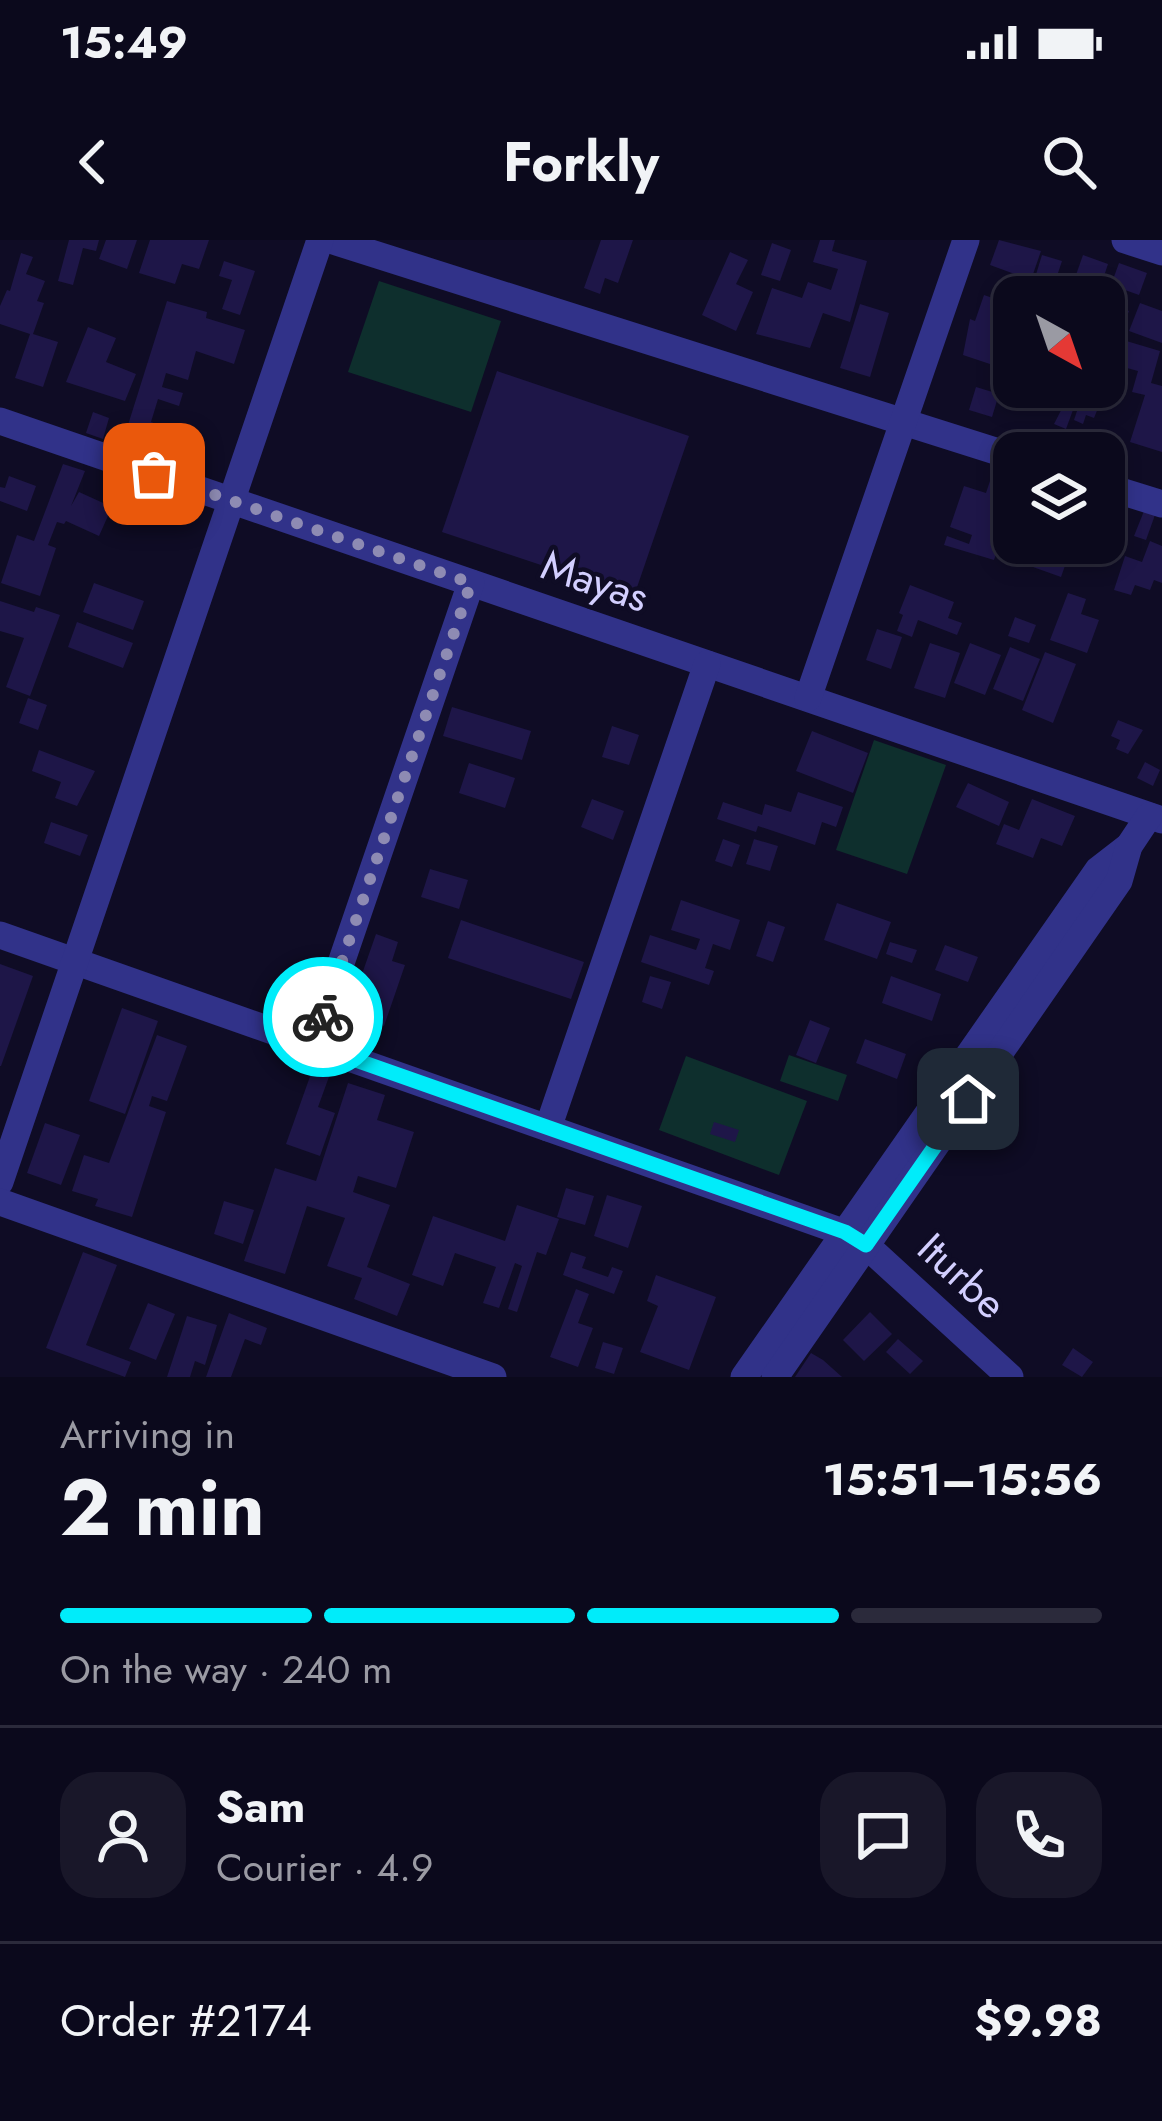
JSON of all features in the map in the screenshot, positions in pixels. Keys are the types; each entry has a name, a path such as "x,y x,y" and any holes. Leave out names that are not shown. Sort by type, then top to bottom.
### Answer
{"street":[{"path":"0,1182 320,240"},
{"path":"330,240 993,450"},
{"path":"808,698 966,240"},
{"path":"1126,240 1162,252"},
{"name":"Mayas","path":"0,421 1158,817"},
{"path":"1125,493 1162,504"},
{"path":"313,1045 471,583"},
{"path":"548,1128 707,664"},
{"path":"744,1377 856,1238 1119,881 1130,846 1158,817"},
{"path":"0,935 856,1238"},
{"path":"0,1202 493,1377"},
{"path":"775,1377 856,1238"},
{"name":"Iturbe","path":"856,1238 1010,1377"}],"green space":[{"path":"379,281 501,321 471,412 348,372"},
{"path":"874,740 946,765 907,874 836,850"},
{"path":"789,1055 847,1075 838,1101 780,1081"},
{"path":"686,1056 807,1101 779,1175 659,1130"}],"building":[{"path":"69,240 99,240 96,251 83,248 73,285 58,281"},
{"path":"106,240 137,240 127,269 99,259"},
{"path":"150,240 209,240 199,269 182,264 175,284 139,273"},
{"path":"601,240 633,240 618,283 605,278 600,294 584,288"},
{"path":"820,240 835,240 832,251 867,261 850,322 823,313 810,348 756,334 772,288 802,298 808,282 831,290 838,269 813,262"},
{"path":"999,240 1041,251 1032,276 990,265"},
{"path":"772,243 791,250 780,281 761,275"},
{"path":"730,252 748,260 736,284 753,292 736,331 702,315"},
{"path":"21,253 33,257 26,274 45,281 37,301 44,303 33,334 58,342 43,387 15,378 30,334 0,324 0,306 10,291"},
{"path":"1042,255 1062,261 1057,276 1036,276"},
{"path":"1083,255 1108,264 1104,276 1076,276"},
{"path":"224,261 255,271 240,315 222,309 232,280 219,276"},
{"path":"1119,263 1147,273 1139,295 1125,290 1125,276 1114,276"},
{"path":"984,295 993,298 990,364 963,355 970,319 975,321"},
{"path":"167,301 207,312 206,318 245,330 234,364 196,351 188,380 166,373 162,387 183,393 179,406 158,399 151,422 178,432 170,454 150,446 147,454 122,444"},
{"path":"1140,303 1162,311 1162,343 1129,331"},
{"path":"860,304 889,313 870,377 840,368"},
{"path":"88,327 116,338 106,362 136,374 125,401 66,382"},
{"path":"1125,341 1160,351 1151,383 1162,386 1162,452 1130,442 1145,395 1132,392 1138,371 1125,367"},
{"path":"497,371 689,436 634,596 442,532"},
{"path":"976,387 993,392 992,417 969,410"},
{"path":"1062,408 1098,408 1094,418 1086,415 1083,424 1074,420 1077,411 1073,410 1066,429 1054,424"},
{"path":"93,412 109,418 103,439 86,433"},
{"path":"63,464 85,471 71,506 79,492 112,507 99,536 66,521 57,522 48,545 56,548 40,596 1,583 17,535 34,541"},
{"path":"9,476 36,486 27,511 0,501 0,487 5,488"},
{"path":"993,479 993,560 944,545 947,536 969,544 972,535 950,527 964,486 986,493"},
{"path":"1144,511 1155,515 1146,540 1134,536"},
{"path":"1150,541 1162,546 1162,583 1154,580 1150,590 1135,585 1131,595 1114,590 1125,556 1142,562"},
{"path":"1034,564 1066,564 1061,577"},
{"path":"94,583 144,601 133,630 83,612"},
{"path":"910,585 954,602 948,618 962,623 957,635 918,620 912,637 897,631"},
{"path":"1068,593 1086,599 1081,614 1099,620 1087,653 1050,640"},
{"path":"0,601 60,615 30,696 6,687 24,638 0,631"},
{"path":"1015,617 1036,625 1029,643 1008,636"},
{"path":"77,622 133,643 123,668 68,647"},
{"path":"877,629 902,637 891,669 866,660"},
{"path":"930,643 960,653 945,698 914,688"},
{"path":"970,643 1001,655 985,695 954,683"},
{"path":"1010,647 1040,659 1023,701 993,689"},
{"path":"1045,652 1076,664 1053,723 1022,710"},
{"path":"28,698 47,705 38,730 19,723"},
{"path":"452,707 531,731 522,760 443,736"},
{"path":"1118,720 1143,730 1128,754 1116,749 1120,740 1111,736"},
{"path":"612,726 639,735 629,765 602,757"},
{"path":"812,731 868,753 853,793 796,771"},
{"path":"39,750 95,771 77,806 55,798 61,782 32,771"},
{"path":"1145,762 1160,770 1153,786 1137,778"},
{"path":"469,763 515,778 505,808 459,793"},
{"path":"968,783 1009,802 999,826 956,807"},
{"path":"798,792 843,807 836,827 822,822 815,845 758,826 756,832 717,819 723,802 762,815 765,804 791,812"},
{"path":"592,799 624,811 613,840 581,827"},
{"path":"1032,799 1075,816 1062,846 1041,838 1033,858 996,844 1004,824 1019,830"},
{"path":"51,822 88,835 80,856 44,843"},
{"path":"723,839 740,845 732,867 715,861"},
{"path":"754,839 778,846 770,871 746,864"},
{"path":"430,869 468,880 459,909 421,897"},
{"path":"681,900 740,920 730,950 713,944 705,968 714,971 709,985 641,962 650,935 696,950 700,939 671,930"},
{"path":"837,903 891,922 877,959 824,940"},
{"path":"461,920 584,962 571,999 448,958"},
{"path":"768,921 785,927 773,962 756,956"},
{"path":"376,934 398,942 392,961 405,965 384,1026 348,1014"},
{"path":"890,942 917,950 912,963 886,954"},
{"path":"945,945 978,957 968,982 935,970"},
{"path":"0,964 33,976 1,1066 0,1066"},
{"path":"650,976 671,982 662,1009 642,1002"},
{"path":"891,976 941,994 932,1021 882,1003"},
{"path":"122,1008 158,1021 125,1114 89,1101"},
{"path":"810,1020 830,1028 816,1063 796,1055"},
{"path":"157,1035 187,1046 167,1101 152,1096 149,1106 166,1112 132,1217 95,1206 98,1199 72,1191 84,1155 109,1163"},
{"path":"865,1039 906,1054 897,1079 856,1063"},
{"path":"313,1068 330,1074 318,1107 335,1113 320,1156 286,1144"},
{"path":"348,1083 385,1095 377,1120 414,1132 396,1188 358,1176 353,1192 390,1205 367,1267 410,1284 397,1316 354,1299 362,1278 327,1266 345,1218 307,1206 285,1274 244,1261 275,1168 316,1181"},
{"path":"714,1122 739,1130 735,1142 710,1134"},
{"path":"45,1123 80,1135 61,1185 27,1173"},
{"path":"566,1188 594,1196 585,1225 557,1217"},
{"path":"607,1195 642,1206 628,1248 594,1236"},
{"path":"224,1201 254,1210 243,1244 214,1234"},
{"path":"517,1205 559,1219 546,1255 537,1252 517,1312 508,1309 522,1266 515,1263 499,1308 483,1303 496,1267 455,1253 443,1286 412,1275 433,1216 505,1241"},
{"path":"83,1252 117,1265 86,1345 131,1362 125,1377 46,1348"},
{"path":"571,1252 586,1257 582,1268 608,1277 612,1267 623,1271 614,1294 563,1275"},
{"path":"656,1275 716,1297 689,1370 640,1352 658,1306 647,1301"},
{"path":"576,1289 589,1294 578,1323 593,1328 578,1367 550,1357"},
{"path":"148,1303 175,1314 156,1360 129,1349"},
{"path":"870,1312 892,1334 864,1361 843,1340"},
{"path":"229,1313 267,1328 261,1345 245,1339 231,1377 206,1377"},
{"path":"187,1316 217,1325 205,1365 195,1361 190,1377 167,1377"},
{"path":"898,1339 923,1361 910,1374 886,1352"},
{"path":"603,1342 623,1348 614,1374 595,1368"},
{"path":"1073,1348 1093,1362 1082,1377 1062,1365"},
{"path":"811,1353 823,1360 842,1377 795,1377"}],"way so far":[{"path":"154,474 471,583 323,1017"}],"route":[{"path":"323,1017 313,1045 845,1232 866,1245 968,1099"}]}
